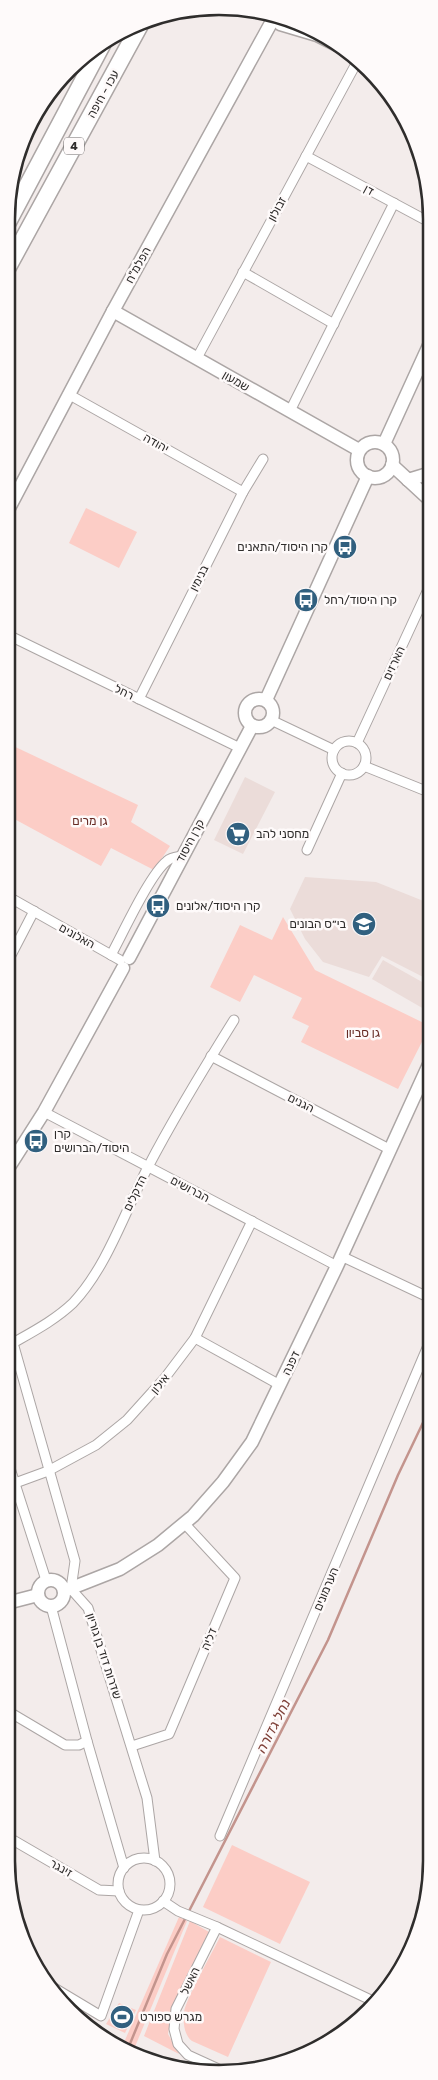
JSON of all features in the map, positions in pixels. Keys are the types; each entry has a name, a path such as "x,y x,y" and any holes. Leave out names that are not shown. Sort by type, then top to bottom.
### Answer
{"highway":[{"name":"עכו - חיפה","path":"15,254 135,33"},
{"name":"עכו - חיפה","path":"15,209 97,56"}],"street":[{"name":"הפלמ\"ח","path":"15,496 113,311 274,23"},
{"name":"זבולון","path":"197,358 354,66"},
{"name":"דן","path":"306,156 423,219"},
{"path":"290,411 394,203"},
{"path":"243,272 334,324"},
{"name":"שמעון","path":"113,311 359,450"},
{"path":"384,444 423,359"},
{"name":"יהודה","path":"68,394 243,492"},
{"path":"379,442 384,444 392,453 392,465 385,475 374,478 368,476 359,468 357,456 359,450 368,443 379,442"},
{"name":"בנימין","path":"139,699 243,492 263,459"},
{"path":"392,465 423,494"},
{"path":"408,480 423,475"},
{"path":"266,700 368,476"},
{"name":"הארזים","path":"357,743 423,600"},
{"name":"רחל","path":"15,639 240,748"},
{"path":"257,699 266,700 272,707 271,720 265,726 252,726 244,715 246,706 257,699"},
{"path":"271,720 334,750"},
{"name":"קרן היסוד","path":"15,1157 44,1112 121,960 182,856 252,726"},
{"path":"346,742 357,743 364,749 366,755 364,766 353,774 342,773 335,767 333,761 334,750 340,744 346,742"},
{"path":"364,766 423,790"},
{"path":"307,850 342,773"},
{"path":"121,960 156,873 167,860 182,856"},
{"name":"האלונים","path":"15,900 121,960"},
{"path":"15,948 34,911"},
{"name":"הדקלים","path":"15,1342 47,1324 73,1302 95,1272 111,1245 148,1167 211,1056 234,1020"},
{"name":"הגנים","path":"211,1056 391,1150"},
{"name":"דפנה","path":"67,1590 120,1569 158,1545 184,1523 223,1482 252,1442 339,1261 423,1078"},
{"name":"הברושים","path":"44,1112 252,1221 339,1261 423,1295"},
{"name":"אילון","path":"15,1482 48,1471 96,1445 127,1420 164,1379 195,1338 252,1221"},
{"path":"195,1338 280,1384"},
{"name":"הדקלים","path":"15,1350 48,1471"},
{"name":"הערמונים","path":"220,1836 423,1358"},
{"path":"46,1580 38,1588 38,1595 41,1602 51,1606 62,1600 67,1590 75,1561 48,1471"},
{"path":"15,1497 46,1580"},
{"name":"דליה","path":"132,1746 169,1734 235,1578 184,1523"},
{"path":"46,1580 56,1581 67,1590"},
{"name":"שדרות דוד בן גוריון","path":"67,1590 88,1608 147,1798 155,1861"},
{"path":"15,1601 38,1595"},
{"path":"51,1606 87,1742 124,1868"},
{"path":"15,1715 65,1745 79,1745 87,1742"},
{"name":"זינגר","path":"15,1841 99,1890 119,1891"},
{"path":"138,1859 155,1861 162,1866 169,1879 170,1887 163,1901 152,1909 139,1910 126,1903 119,1891 118,1883 124,1868 138,1859"},
{"path":"163,1901 181,1912 217,1927 369,1999"},
{"path":"64,1994 101,2016 139,1910"},
{"name":"האשל","path":"210,2065 188,2055 178,2044 174,2029 176,2009 217,1927"}],"shaded area":[{"path":"245,777 275,792 243,854 214,840"},
{"name":"בי״ס הבונים","path":"305,877 376,882 423,901 423,977 382,956 369,977 323,962 305,939 290,909"},
{"path":"383,960 423,982 423,1008 372,979"}],"green space":[{"path":"86,508 137,532 119,568 69,543"},
{"name":"גן מרים","path":"15,747 138,805 131,822 170,846 154,870 111,848 101,866 15,819"},
{"name":"גן סביון","path":"283,917 315,970 423,1023 423,1040 398,1089 301,1042 309,1026 292,1018 302,998 254,975 240,1002 210,987 240,925 272,940"},
{"path":"232,1845 310,1882 280,1944 203,1907"},
{"path":"179,1917 187,1921 135,2047 124,2042"},
{"path":"190,1921 209,1932 173,2006 168,2034 179,2054 144,2036"},
{"path":"220,1937 271,1962 228,2057 192,2041 186,2032 184,2020 184,2012 189,1998"},
{"name":"מגרש ספורט","path":"119,2003 136,2010 125,2033 106,2024"}],"waterway":[{"name":"נחל גדורה","path":"130,2044 167,1954 328,1640 398,1475 423,1423"}],"place":[{"name":"קרן היסוד/התאנים","path":"345,547"},
{"name":"קרן היסוד/רחל","path":"306,600"},
{"name":"מחסני להב","path":"238,834"},
{"name":"קרן היסוד/אלונים","path":"158,906"},
{"name":"בי״ס הבונים","path":"364,924"},
{"name":"קרן היסוד/הברושים","path":"36,1141"},
{"name":"מגרש ספורט","path":"122,2017"}]}
